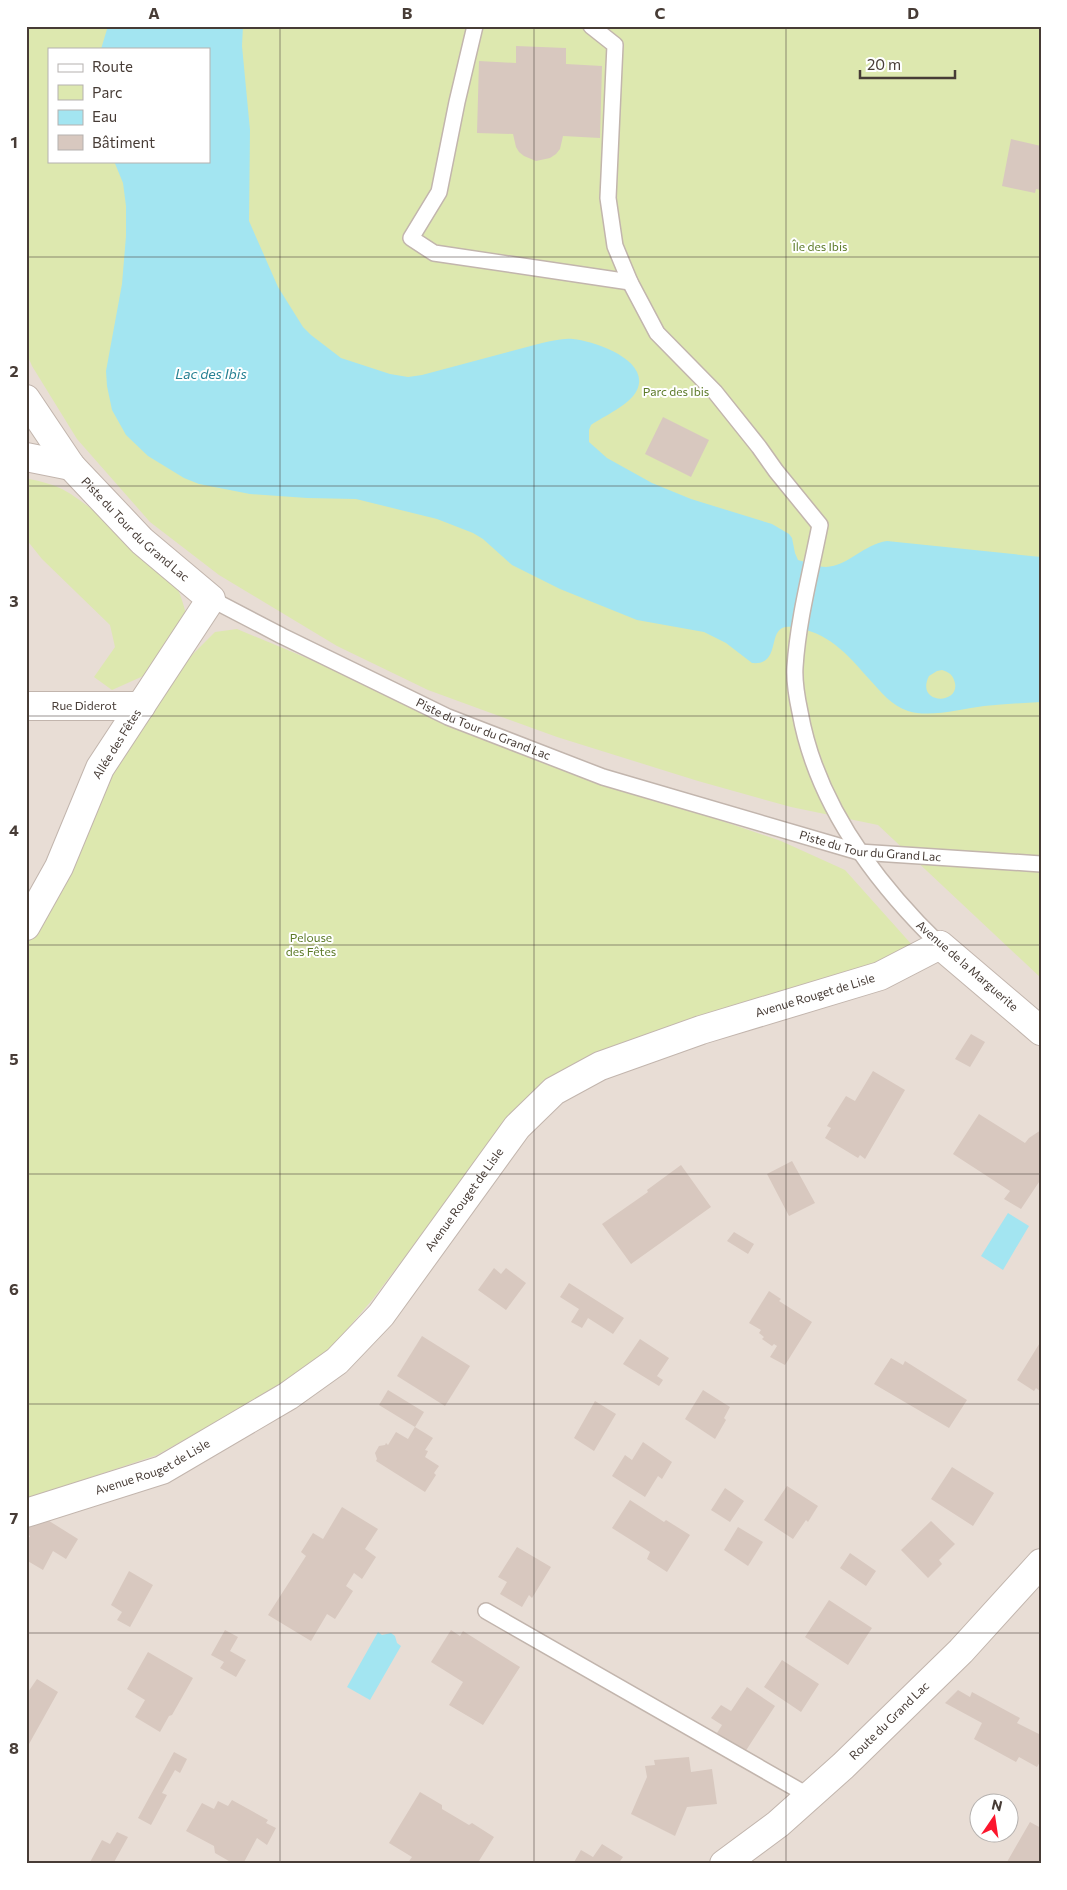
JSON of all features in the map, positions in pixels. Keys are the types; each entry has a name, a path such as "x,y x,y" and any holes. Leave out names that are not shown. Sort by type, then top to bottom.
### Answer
{"street":[{"name":"Piste du Tour du Grand Lac","path":"26,399 71,466 142,541 211,599"},
{"path":"26,457 71,466"},
{"name":"Allée des Fêtes","path":"26,926 58,867 100,768 211,599"},
{"name":"Rue Diderot","path":"26,706 141,706"},
{"name":"Avenue de la Marguerite","path":"940,945 1041,1031"},
{"name":"Avenue Rouget de Lisle","path":"26,1513 162,1470 288,1396 337,1361 381,1315 517,1128 554,1091 600,1066 701,1030 880,976 940,945"},
{"name":"Route du Grand Lac","path":"724,1864 778,1824 843,1766 961,1651 1041,1564"}],"lane":[{"path":"475,26 439,192 411,238 434,253 630,282"},
{"name":"Avenue de la Marguerite","path":"591,26 615,45 608,198 615,246 630,282 658,333 715,392 820,525 798,640 795,669 803,731 816,768 835,810 859,852 914,920 940,945"},
{"name":"Piste du Tour du Grand Lac","path":"211,599 282,636 457,721 603,777 859,852 1041,864"},
{"path":"486,1611 809,1796"}],"shaded area":[{"path":"26,26 1041,26 1041,1864 26,1864"}],"green space":[{"name":"Parc des Ibis","path":"26,26 1041,26 1041,978 878,825 791,807 698,781 557,737 428,690 337,646 219,575 150,522 77,439 32,366 26,352"},
{"path":"29,479 62,489 89,507 160,568 179,592 186,614 150,673 112,690 94,677 115,647 110,625 42,559 26,539 26,480"},
{"name":"Pelouse des Fêtes","path":"237,629 448,717 681,807 781,841 845,870 913,946 854,973 592,1054 543,1084 457,1188 372,1300 332,1347 280,1386 157,1455 26,1499 26,926 141,706 215,632"}],"water":[{"name":"Lac des Ibis","path":"108,26 243,26 242,46 250,130 249,221 278,287 303,327 311,335 341,358 390,374 408,377 558,340 573,339 594,344 618,354 628,361 636,370 639,379 637,390 629,401 591,425 589,442 607,458 652,483 691,499 772,524 789,534 792,538 798,560 823,567 834,566 871,546 887,541 1041,557 1041,702 984,706 926,714 908,711 887,698 836,645 816,633 804,629 783,628 775,638 768,658 762,662 752,663 726,643 704,632 637,620 560,589 512,565 483,539 473,533 437,519 356,499 250,494 199,484 184,478 148,456 126,435 112,410 107,386 106,371 122,284 126,236 126,206 123,183 114,162 210,162 210,48 101,48","holes":["942,670 950,674 954,680 955,688 952,694 947,698 940,699 928,693 926,686 929,676"]},
{"path":"1008,1213 1029,1226 1003,1270 981,1256"},
{"path":"378,1632 382,1635 391,1633 401,1646 370,1700 347,1687"}],"building":[{"path":"516,46 566,48 566,64 602,66 600,138 563,136 560,149 556,154 550,158 536,161 519,152 513,134 477,133 479,61 516,63"},
{"path":"1011,139 1041,146 1041,190 1036,189 1035,193 1002,186"},
{"path":"663,417 709,440 691,477 645,454"},
{"path":"971,1034 985,1042 970,1067 955,1059"},
{"path":"873,1071 905,1090 865,1159 860,1155 858,1158 825,1138 831,1128 827,1126 846,1096 855,1101"},
{"path":"979,1114 1025,1143 1041,1130 1041,1179 1021,1209 1004,1199 1010,1191 953,1154"},
{"path":"792,1161 815,1203 789,1216 767,1174"},
{"path":"681,1165 711,1207 631,1264 602,1224 648,1192 647,1190"},
{"path":"734,1232 754,1244 748,1254 727,1241"},
{"path":"494,1268 501,1274 506,1268 526,1283 506,1310 478,1290"},
{"path":"569,1283 624,1318 613,1334 588,1318 582,1328 571,1322 579,1309 560,1297"},
{"path":"769,1291 781,1299 779,1301 812,1322 785,1365 770,1357 777,1346 774,1344 772,1346 762,1339 764,1337 759,1333 761,1330 749,1323"},
{"path":"422,1336 470,1366 445,1406 397,1376"},
{"path":"640,1339 669,1358 657,1376 663,1380 659,1386 623,1364"},
{"path":"1041,1341 1041,1392 1036,1388 1034,1391 1017,1380"},
{"path":"891,1358 903,1365 905,1361 967,1400 949,1428 874,1384"},
{"path":"388,1390 424,1412 415,1427 379,1405"},
{"path":"703,1390 730,1407 724,1418 726,1420 715,1439 685,1419"},
{"path":"595,1401 616,1414 594,1451 574,1438"},
{"path":"415,1427 433,1438 425,1450 428,1451 425,1457 439,1466 434,1473 436,1475 425,1492 376,1461 375,1453 379,1446 386,1443 388,1445 396,1432 408,1439"},
{"path":"643,1442 672,1462 662,1479 658,1476 645,1497 612,1476 625,1455 632,1460"},
{"path":"952,1467 994,1493 973,1526 931,1499"},
{"path":"787,1486 818,1506 808,1522 806,1520 793,1539 764,1520"},
{"path":"725,1488 744,1501 730,1522 711,1510"},
{"path":"630,1500 664,1522 666,1520 690,1535 667,1572 647,1559 650,1552 612,1528"},
{"path":"342,1507 378,1529 365,1549 376,1557 362,1579 354,1573 346,1586 353,1591 335,1619 327,1614 311,1641 268,1615 306,1556 301,1552 313,1533 323,1539"},
{"path":"46,1519 78,1539 66,1559 53,1551 43,1570 26,1560 26,1542 30,1536 26,1534 26,1526"},
{"path":"931,1521 955,1544 939,1560 942,1564 928,1578 901,1550"},
{"path":"738,1527 763,1542 748,1566 724,1550"},
{"path":"517,1547 551,1567 532,1598 529,1595 522,1607 500,1594 507,1582 498,1577"},
{"path":"850,1553 876,1571 866,1586 840,1568"},
{"path":"129,1571 153,1585 130,1627 117,1620 122,1612 111,1605"},
{"path":"829,1600 872,1628 848,1665 805,1637"},
{"path":"225,1630 238,1637 230,1651 246,1660 236,1677 220,1668 224,1662 211,1655"},
{"path":"451,1630 460,1636 463,1631 520,1667 483,1725 449,1705 463,1682 431,1662"},
{"path":"148,1652 193,1678 160,1732 135,1717 145,1700 127,1689"},
{"path":"782,1660 819,1684 801,1712 764,1687"},
{"path":"37,1679 58,1692 29,1744 26,1742 26,1695"},
{"path":"747,1687 775,1706 745,1752 717,1733 722,1725 711,1718 721,1705 731,1711"},
{"path":"958,1690 970,1697 972,1692 1020,1718 1017,1723 1041,1735 1041,1760 1037,1767 1019,1757 1016,1762 974,1739 982,1723 945,1703"},
{"path":"174,1752 187,1759 180,1773 175,1770 162,1793 167,1795 151,1825 138,1818"},
{"path":"689,1757 691,1772 712,1769 717,1804 687,1807 675,1836 631,1814 647,1777 645,1766 655,1765 654,1760"},
{"path":"420,1792 442,1805 442,1809 469,1825 472,1823 494,1837 477,1864 407,1864 412,1857 389,1843"},
{"path":"232,1800 268,1820 266,1823 276,1828 267,1845 257,1838 243,1864 234,1864 215,1853 214,1846 186,1831 202,1803 214,1809 218,1801 228,1806"},
{"path":"1030,1822 1041,1828 1041,1863 1011,1864 1007,1862"},
{"path":"117,1832 128,1837 113,1864 89,1864 102,1840 110,1844"},
{"path":"602,1844 623,1857 618,1864 573,1864 581,1850 593,1857"}],"park label":[{"name":"Île des Ibis","path":"820,247"}]}
